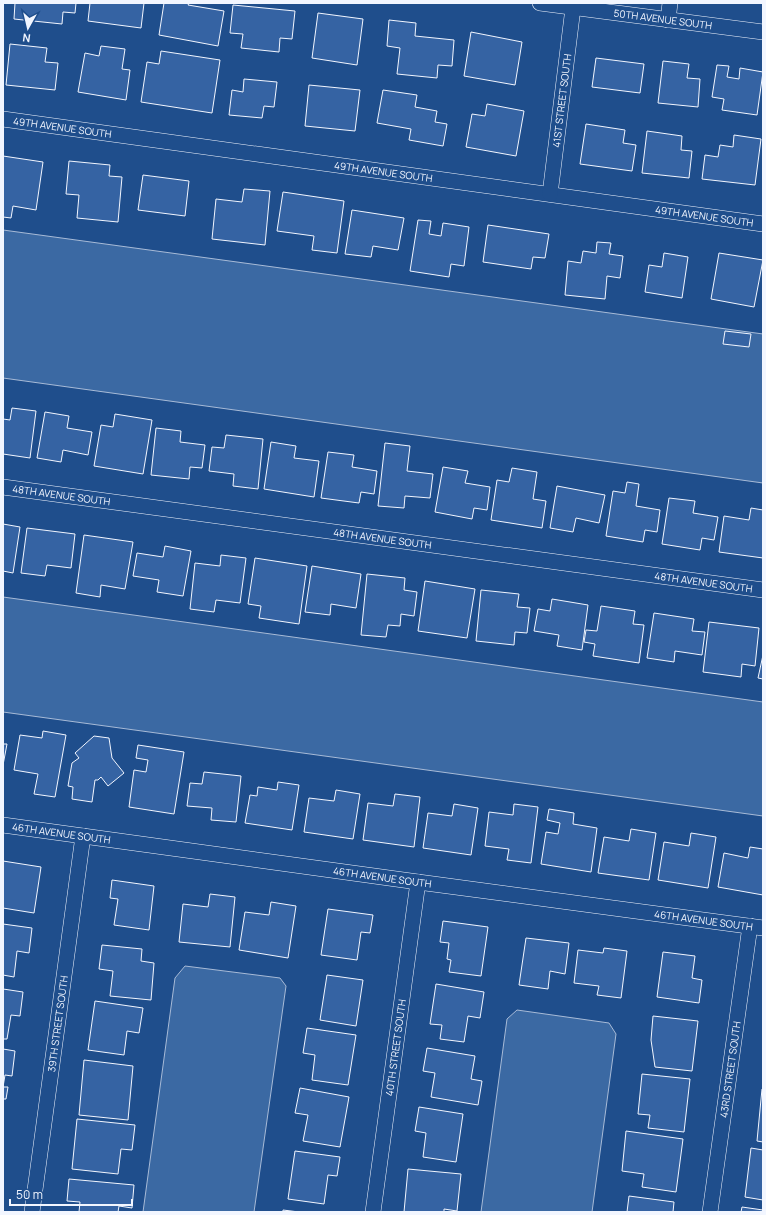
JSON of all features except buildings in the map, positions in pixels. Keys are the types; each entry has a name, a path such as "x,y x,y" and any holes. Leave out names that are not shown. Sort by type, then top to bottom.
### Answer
{"street":[{"name":"50TH AVENUE SOUTH","path":"540,3 763,32"},
{"path":"668,20 670,3"},
{"name":"41ST STREET SOUTH","path":"550,194 573,8"},
{"name":"49TH AVENUE SOUTH","path":"3,119 763,224"},
{"name":"48TH AVENUE SOUTH","path":"3,487 763,590"},
{"name":"46TH AVENUE SOUTH","path":"3,825 756,927"},
{"name":"39TH STREET SOUTH","path":"32,1212 83,836"},
{"name":"40TH STREET SOUTH","path":"373,1212 418,882"},
{"name":"43RD STREET SOUTH","path":"710,1212 756,927"}],"water":[{"path":"3,230 763,334 763,483 3,378"},
{"path":"3,597 763,702 763,816 3,712"},
{"path":"185,966 280,978 286,986 254,1212 143,1212 175,978"},
{"path":"517,1010 609,1023 616,1034 592,1212 481,1212 507,1019"}]}
